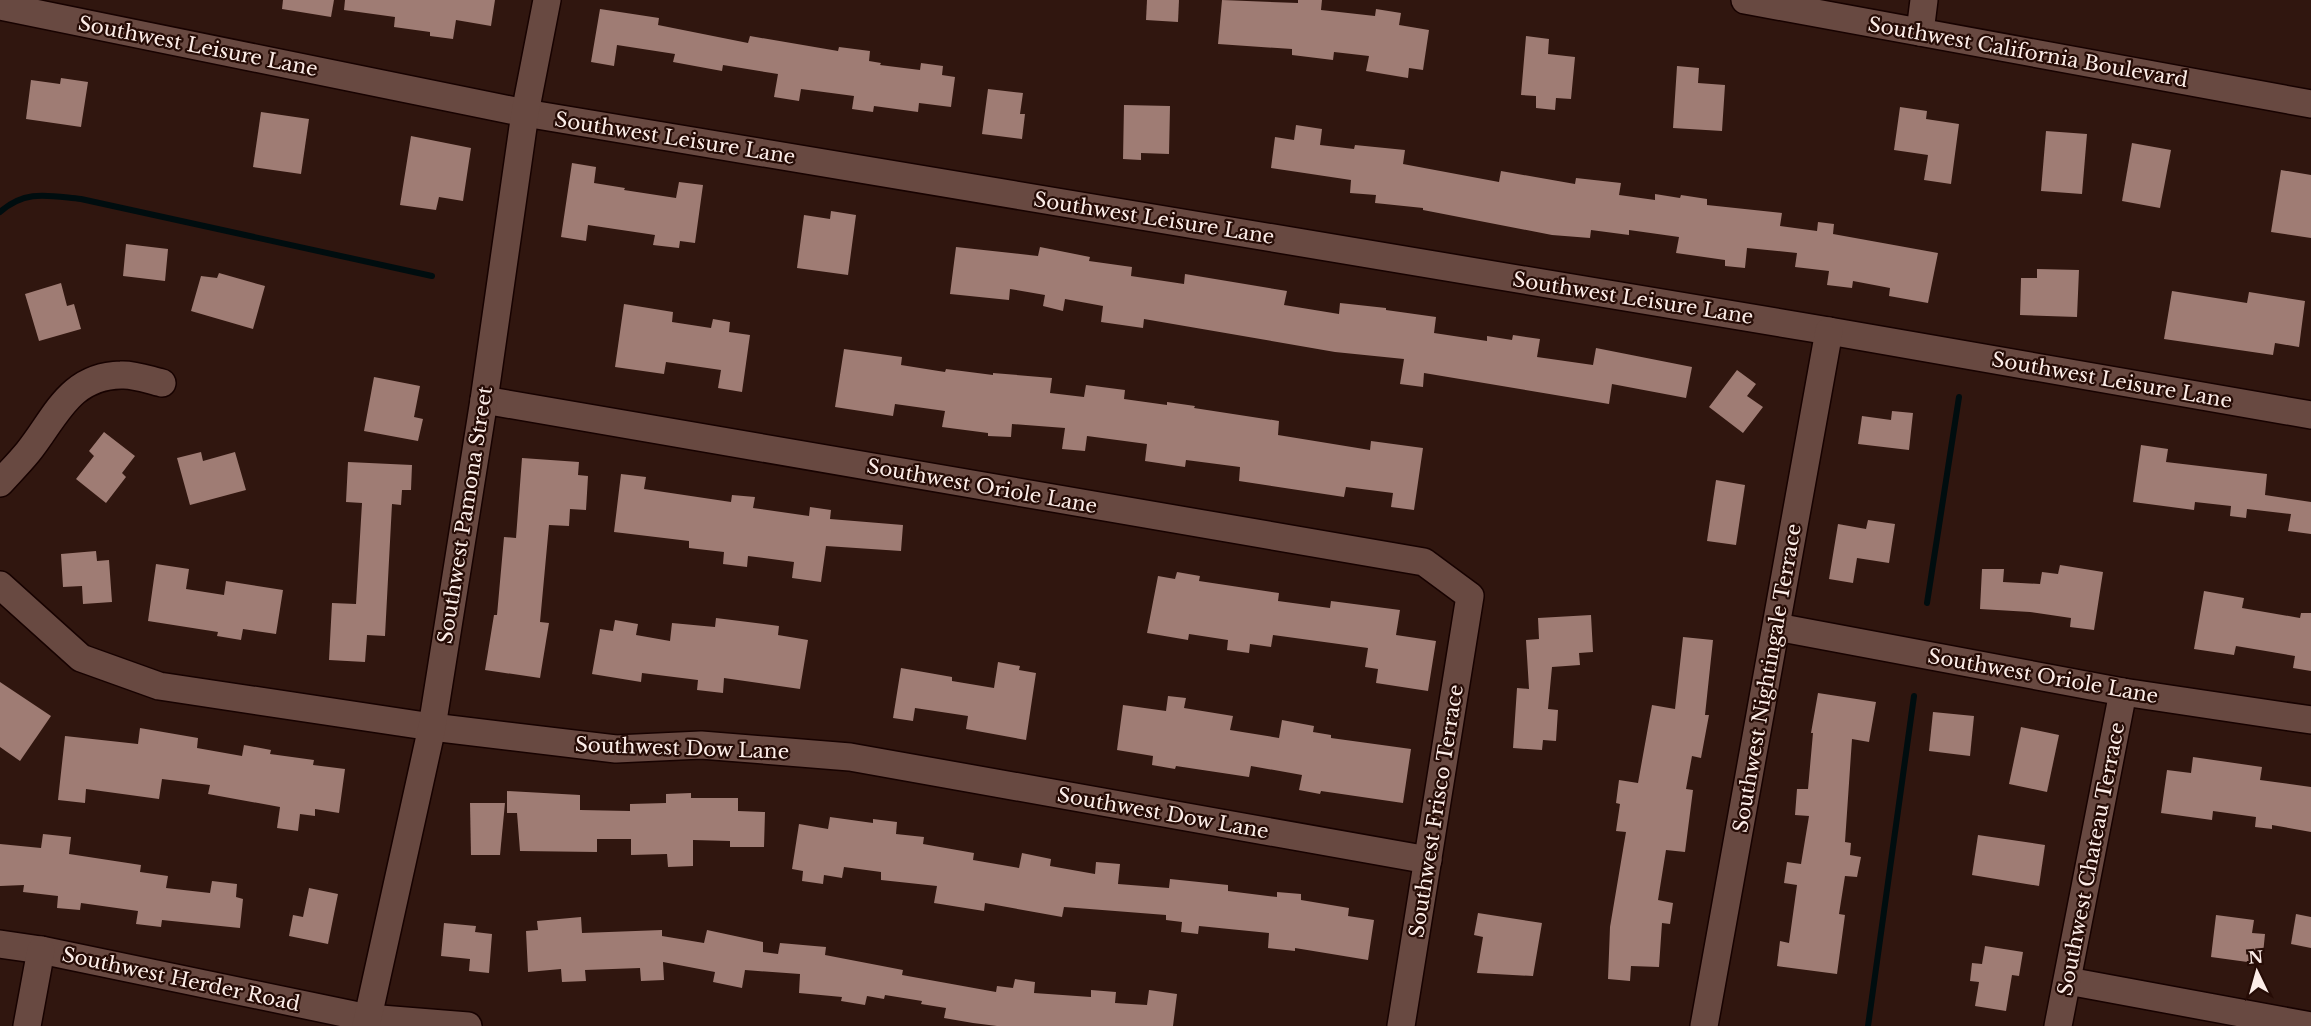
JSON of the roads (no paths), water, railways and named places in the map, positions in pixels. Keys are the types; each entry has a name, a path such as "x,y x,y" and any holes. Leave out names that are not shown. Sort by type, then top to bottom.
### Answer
{"street":[{"name":"Southwest Pamona Street","path":"367,1022 432,727 484,400 525,112 547,0"},
{"name":"Southwest California Boulevard","path":"1745,0 2311,104"},
{"path":"1920,32 1924,0"},
{"name":"Southwest Leisure Lane","path":"0,6 525,112 1829,331 2311,415"},
{"name":"Southwest Nightingale Terrace","path":"1704,1026 1829,331"},
{"path":"0,483 28,452 69,395 81,386 95,379 122,374 162,383"},
{"name":"Southwest Oriole Lane","path":"484,400 1424,562 1470,596"},
{"name":"Southwest Dow Lane","path":"0,585 81,658 159,686 432,727 616,749 701,745 850,757 1428,860"},
{"name":"Southwest Frisco Terrace","path":"1401,1026 1470,596"},
{"name":"Southwest Oriole Lane","path":"1777,627 2123,692 2311,720"},
{"name":"Southwest Chateau Terrace","path":"2058,1026 2123,692"},
{"name":"Southwest Herder Road","path":"0,944 41,950 367,1022 468,1026"},
{"path":"27,1026 41,950"},
{"path":"2068,981 2311,1026"}],"waterway":[{"path":"0,212 19,200 29,197 81,199 432,276"},
{"path":"1927,603 1959,397"},
{"path":"1868,1026 1914,696"}]}
